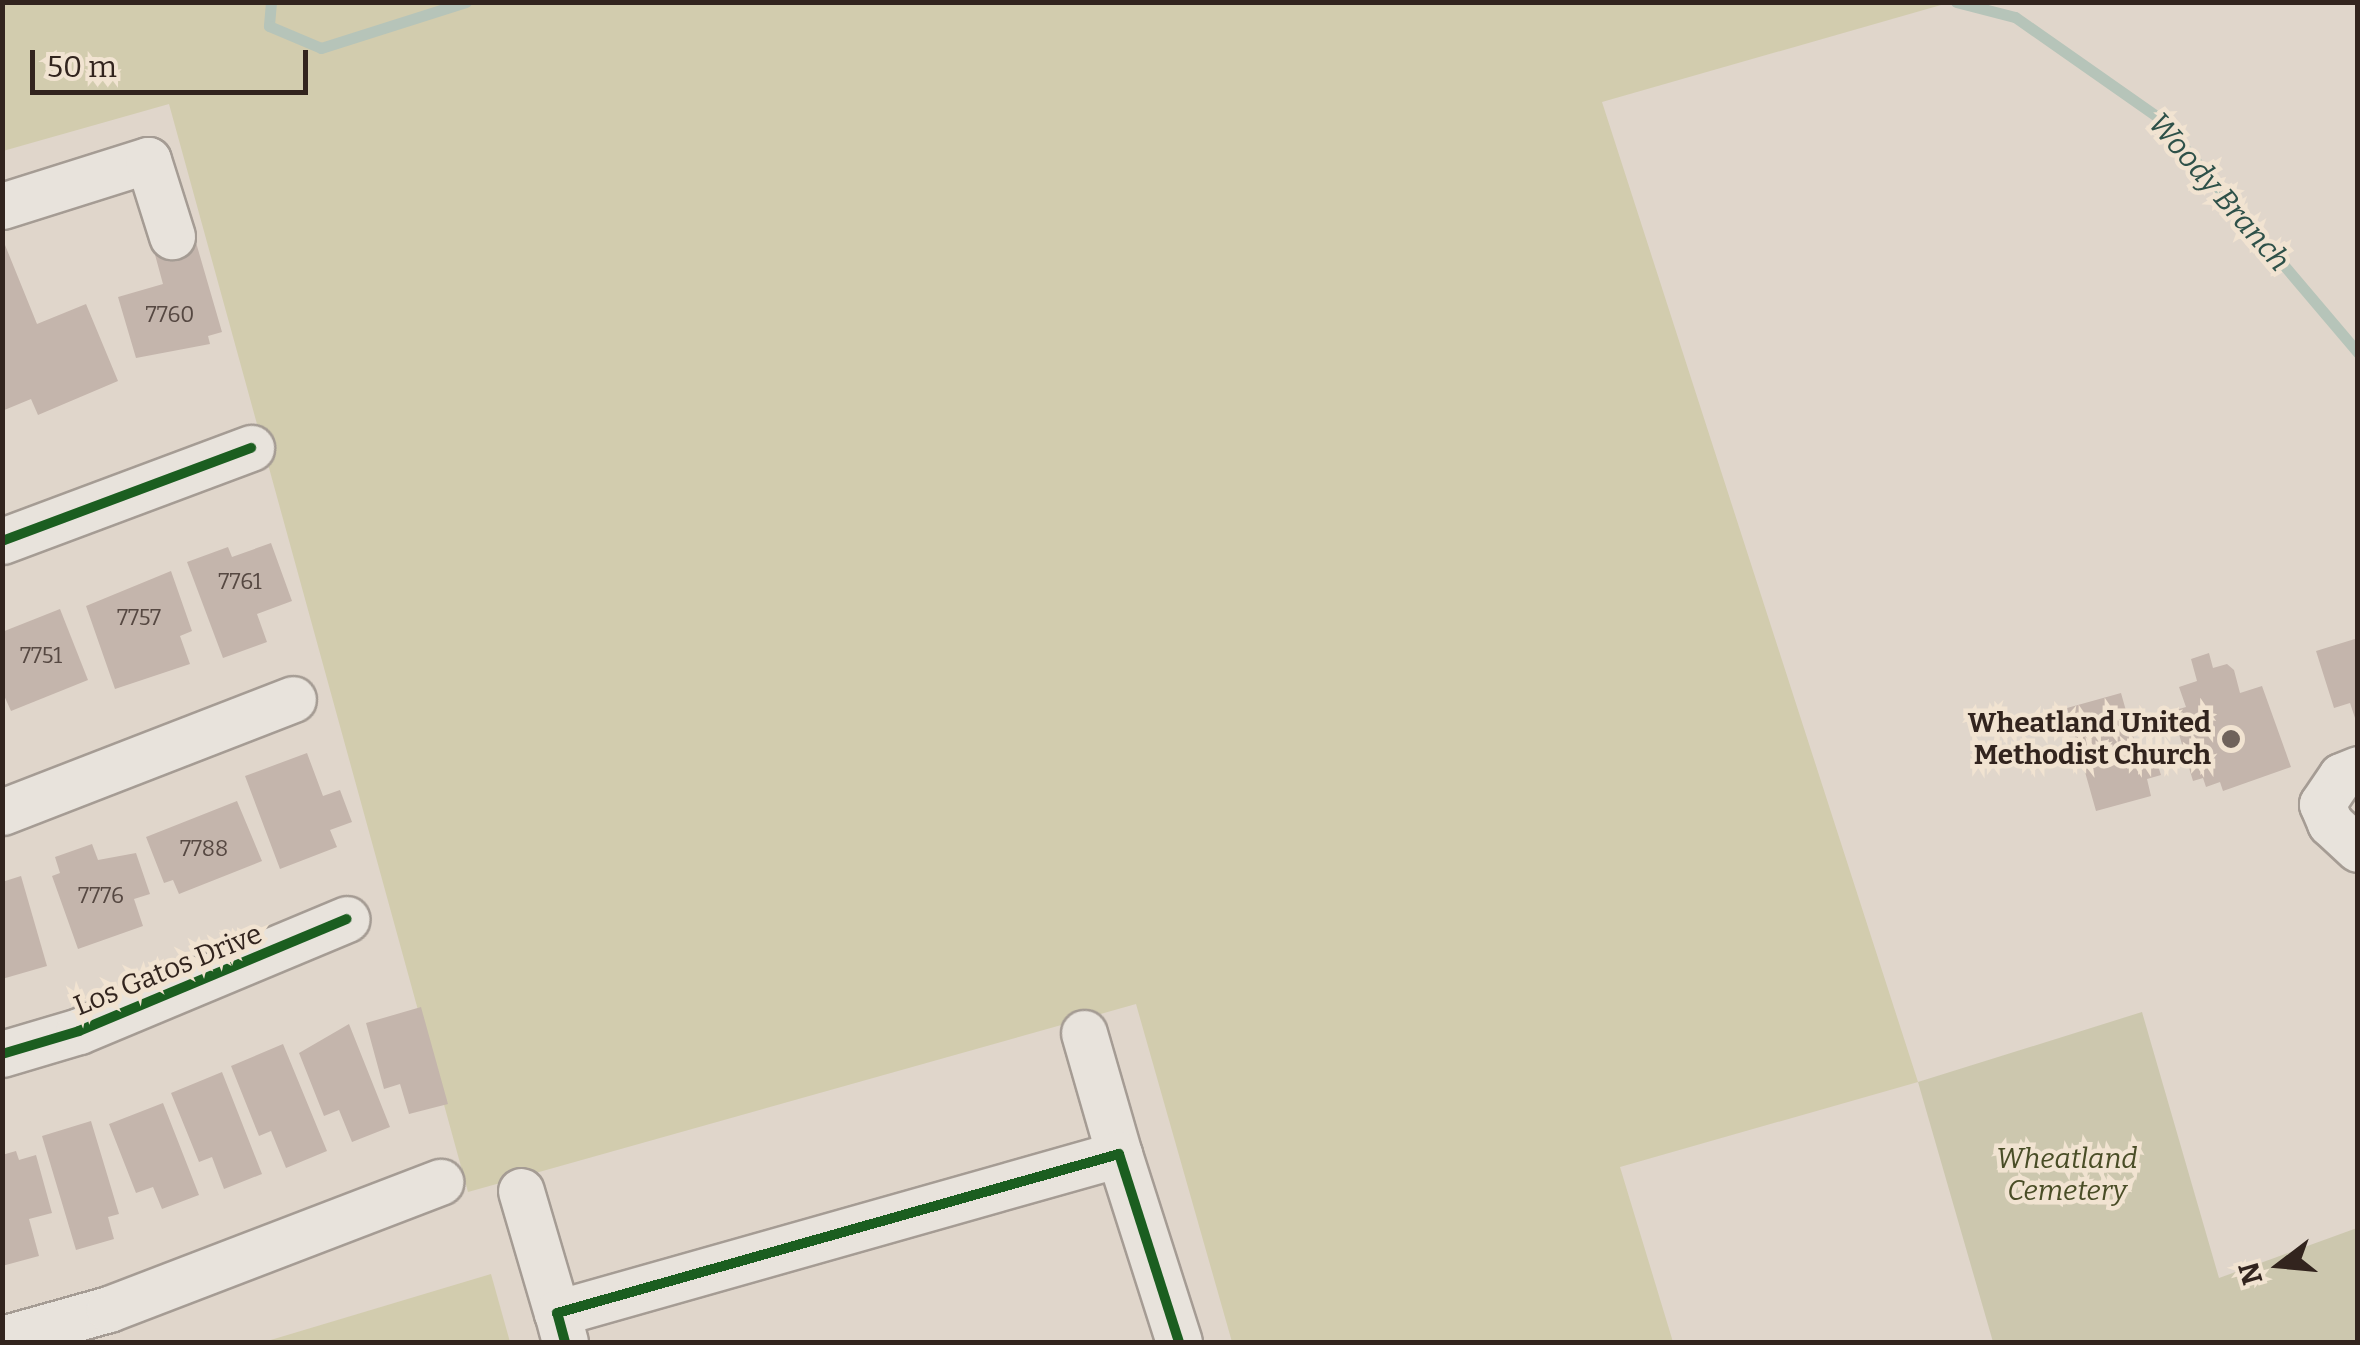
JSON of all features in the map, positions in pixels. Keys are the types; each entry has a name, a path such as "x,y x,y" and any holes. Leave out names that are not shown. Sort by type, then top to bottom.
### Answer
{"street":[{"path":"2,206 148,160 172,236"},
{"path":"2,541 250,448"},
{"path":"2,812 292,699"},
{"path":"2358,769 2342,776 2322,804 2330,822 2358,849"},
{"name":"Los Gatos Drive","path":"2,1054 132,1010 346,919"},
{"path":"1084,1033 1178,1342"},
{"path":"521,1191 561,1328 1119,1154"},
{"path":"2,1340 109,1309 440,1182"}],"shaded area":[{"path":"3,3 1948,3 1602,102 1918,1082 1620,1167 1673,1342 1232,1342 1136,1004 468,1192 169,104 3,151"},
{"path":"491,1274 510,1342 264,1342"}],"green space":[{"name":"Wheatland Cemetery","path":"2142,1012 2219,1278 2357,1228 2357,1342 1993,1342 1918,1082"}],"building":[{"path":"195,239 222,332 208,336 210,344 136,358 118,297 163,284 154,251"},
{"path":"3,240 37,324 86,304 118,381 38,415 31,399 2,411"},
{"path":"271,543 292,601 257,614 267,642 223,658 187,562 228,547 232,557"},
{"path":"171,571 192,631 180,636 190,664 115,689 86,606"},
{"path":"60,609 88,680 11,711 2,691 2,632"},
{"path":"2358,638 2357,724 2350,703 2334,708 2316,651"},
{"name":"Wheatland United Methodist Church","path":"2209,653 2213,668 2227,664 2234,670 2240,693 2262,686 2291,767 2223,791 2220,782 2206,787 2203,778 2193,781 2172,711 2186,707 2179,687 2197,681 2191,659"},
{"path":"2121,693 2142,767 2157,763 2161,775 2147,779 2151,796 2096,811 2067,708"},
{"path":"307,753 323,796 340,790 352,822 330,830 337,847 280,869 245,776"},
{"path":"237,801 262,861 179,894 173,880 164,883 146,837"},
{"path":"92,844 98,860 136,853 150,894 134,899 143,926 78,949 52,876 60,873 55,857"},
{"path":"21,876 47,966 2,979 2,882"},
{"path":"421,1007 448,1104 409,1114 400,1084 384,1089 366,1023"},
{"path":"349,1024 390,1127 352,1142 339,1110 324,1116 299,1053"},
{"path":"283,1044 327,1151 286,1168 271,1131 259,1136 231,1066"},
{"path":"222,1072 262,1174 224,1189 212,1157 199,1162 171,1093"},
{"path":"163,1103 199,1195 162,1209 153,1187 136,1193 109,1124"},
{"path":"91,1121 119,1214 108,1217 114,1239 76,1250 42,1136"},
{"path":"16,1151 19,1160 36,1155 52,1213 29,1219 39,1256 2,1266 2,1155"}],"waterway":[{"name":"Woody Branch","path":"271,2 269,26 321,48 466,2"},
{"name":"Woody Branch","path":"1956,2 2015,17 2159,118 2358,353"}],"cycle path":[{"path":"2,541 251,448"},
{"path":"2,1054 79,1031 347,919"},
{"path":"565,1342 557,1313 1119,1154 1179,1342"}],"place":[{"name":"Wheatland United Methodist Church","path":"2231,739"}]}
